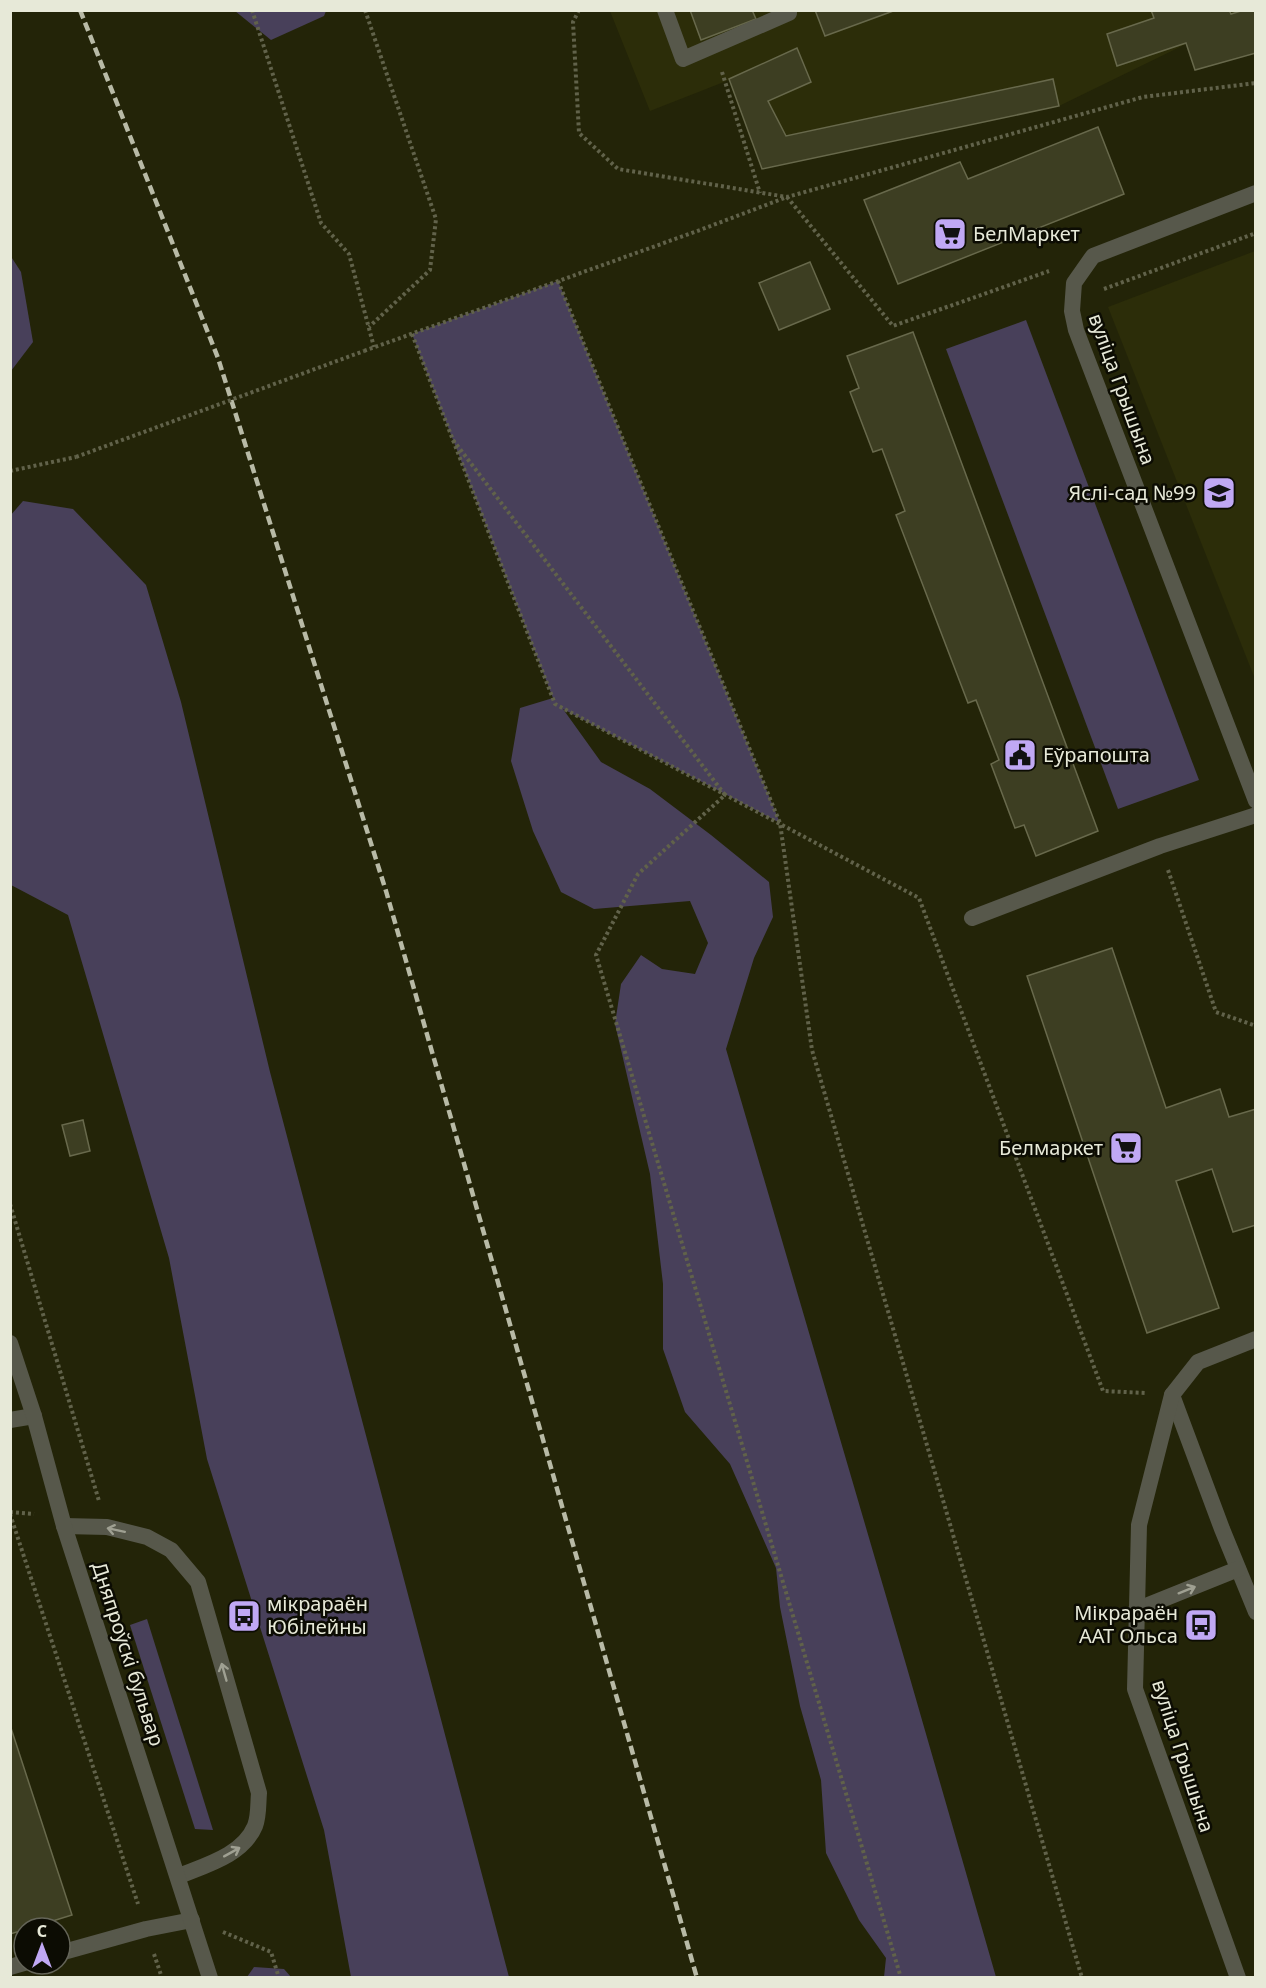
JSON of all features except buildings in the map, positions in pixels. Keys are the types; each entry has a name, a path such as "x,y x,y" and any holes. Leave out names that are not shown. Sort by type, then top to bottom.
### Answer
{"street":[{"path":"665,10 683,59 789,12 789,10"},
{"path":"1092,256 1256,193"},
{"name":"вуліца Грышына","path":"1092,256 1074,284 1072,311 1076,330 1256,801"},
{"path":"972,918 1160,846 1256,815"},
{"name":"вуліца Грышына","path":"1238,1977 1134,1689 1138,1525 1172,1395 1198,1362 1256,1340"},
{"name":"Дняпроўскі бульвар","path":"10,1343 34,1416 64,1526 210,1977"},
{"path":"1172,1395 1256,1612"},
{"path":"10,1420 34,1416"},
{"path":"64,1526 107,1527 147,1537 171,1550 198,1582 259,1793 256,1824 243,1845 212,1863 179,1876"},
{"path":"1136,1610 1238,1569"},
{"path":"72,1950 146,1929 192,1920"}],"path":[{"path":"252,10 321,223 349,254 374,347"},
{"path":"365,10 436,219 430,270 369,327"},
{"path":"579,10 573,22 579,133 618,169 787,197 893,326 1092,256"},
{"path":"713,46 760,192"},
{"path":"10,471 76,457 787,197 1143,97 1256,83"},
{"path":"1073,301 1256,233"},
{"path":"558,281 780,824 812,1050 1082,1977"},
{"path":"412,334 555,704 919,898 1103,1391 1172,1395"},
{"path":"453,440 725,795"},
{"path":"725,795 638,874 596,955 901,1977"},
{"path":"1160,846 1216,1011 1256,1026"},
{"path":"10,1204 107,1527"},
{"path":"10,1514 162,1977"},
{"path":"192,1920 271,1952 279,1977"}],"shaded area":[{"path":"235,11 326,11 324,16 271,40"},
{"path":"610,11 1255,11 1255,53 1195,70 1186,44 1059,106 762,169 729,80 650,111"},
{"name":"Яслі-сад №99","path":"1255,251 1255,679 1108,307"},
{"path":"10,255 21,272 33,342 11,371"},
{"path":"558,281 780,823 563,709 601,762 650,789 769,882 773,917 754,958 726,1049 996,1977 884,1977 886,1958 859,1920 826,1853 821,1780 800,1706 780,1607 776,1568 730,1464 685,1412 663,1349 663,1284 650,1174 615,1024 621,984 641,955 662,969 695,974 708,943 690,901 594,909 561,892 533,831 511,761 520,708 553,698 412,334"},
{"path":"1026,320 1199,780 1118,809 946,349"},
{"path":"23,501 73,509 146,585 181,702 270,1072 509,1977 351,1977 324,1830 207,1459 169,1258 68,915 11,885 10,516"},
{"path":"147,1619 213,1830 195,1829 130,1625"},
{"path":"254,1967 284,1969 291,1977 247,1977"}],"railway":[{"path":"80,10 218,358 386,891 697,1978"}],"place":[{"name":"БелМаркет","path":"950,234"},
{"name":"Яслі-сад №99","path":"1219,493"},
{"name":"Еўрапошта","path":"1020,755"},
{"name":"Белмаркет","path":"1126,1148"},
{"name":"мікрараён Юбілейны","path":"244,1616"},
{"name":"Мікрараён ААТ Ольса","path":"1201,1625"}]}
